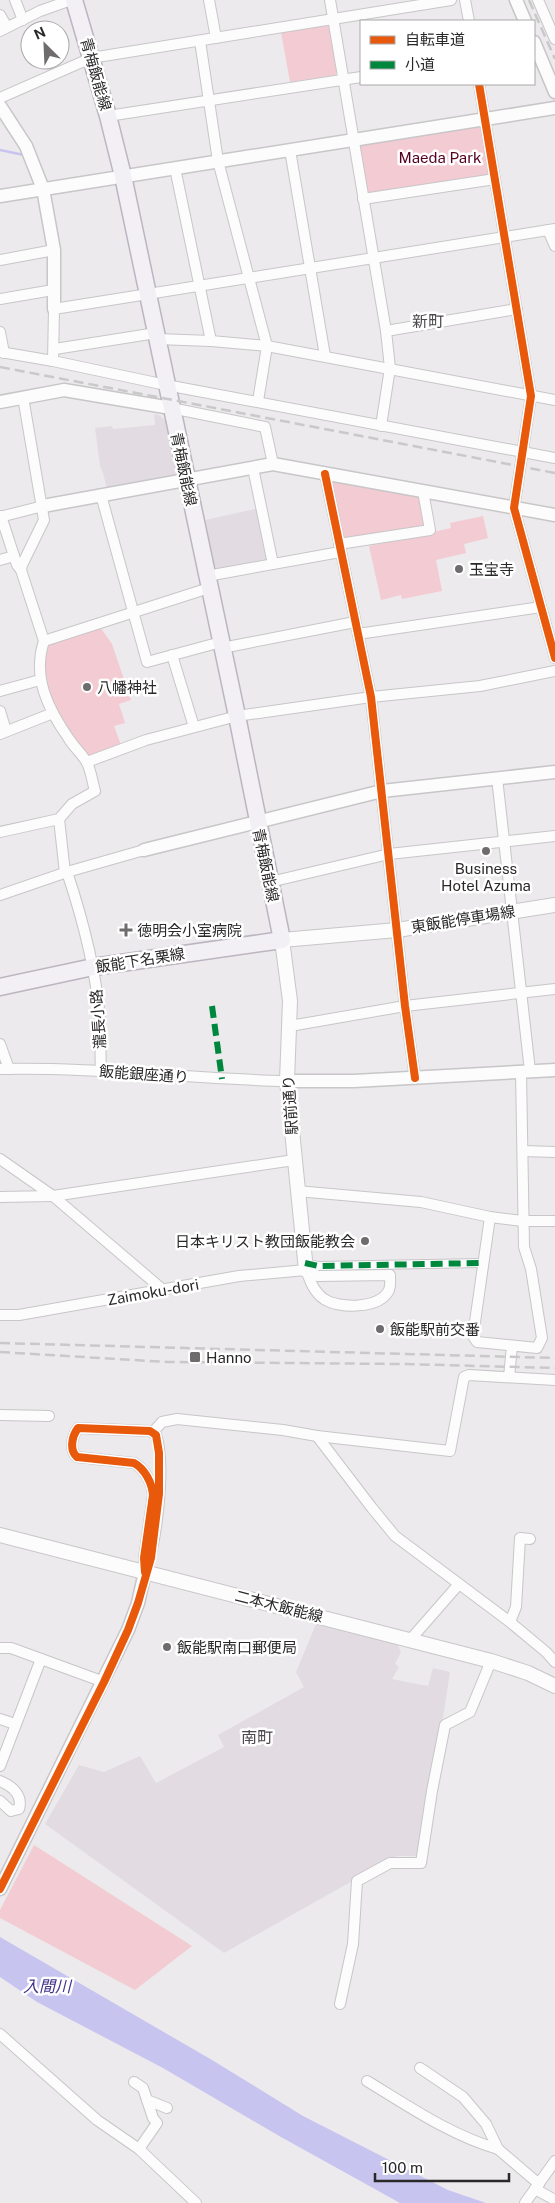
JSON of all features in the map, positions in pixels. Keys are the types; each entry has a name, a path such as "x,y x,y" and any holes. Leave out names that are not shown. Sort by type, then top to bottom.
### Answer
{"main road":[{"name":"青梅飯能線","path":"72,0 108,116 123,176 237,716 282,940"},
{"name":"東飯能停車場線","path":"282,940 396,930 555,905"},
{"name":"飯能下名栗線","path":"0,987 93,967 282,940"},
{"name":"駅前通り","path":"282,940 288,981 290,1026 287,1080 306,1266"},
{"name":"二本木飯能線","path":"0,1535 491,1661 528,1673 555,1686"}],"street":[{"path":"15,0 23,20 72,0"},
{"path":"210,0 216,38"},
{"path":"330,0 386,331 390,368 381,426"},
{"path":"0,98 91,58 333,19 417,3 451,0"},
{"path":"465,0 469,20"},
{"path":"516,0 525,20"},
{"path":"538,0 555,39"},
{"path":"0,15 3,29 20,21"},
{"path":"200,41 218,161 267,346 258,401"},
{"path":"535,44 555,92"},
{"path":"108,116 360,77"},
{"path":"479,85 532,396 514,508 555,658"},
{"path":"0,106 26,146 43,189 54,250 55,349 53,361"},
{"path":"0,196 555,108"},
{"path":"290,150 325,356"},
{"path":"175,168 211,341"},
{"path":"364,199 495,179"},
{"path":"54,309 552,229 555,246"},
{"path":"0,260 54,250"},
{"path":"0,299 53,290"},
{"path":"386,331 517,309"},
{"path":"0,332 2,353 53,361 166,385 555,458"},
{"path":"55,349 156,336 267,346 555,400"},
{"path":"0,402 64,390 171,408 265,427 273,464"},
{"path":"21,570 42,526 43,506 23,397"},
{"path":"0,832 60,819 72,804 95,790 87,762 69,740 53,713 40,680 39,654 44,641 1,516 43,506 273,464 555,515"},
{"path":"253,468 273,564"},
{"path":"325,474 371,698 396,930 415,1078"},
{"path":"44,641 133,612 208,582 339,548 430,530 423,491"},
{"path":"101,495 147,662 221,645 355,622"},
{"path":"0,560 14,556"},
{"path":"358,634 541,607"},
{"path":"172,655 194,727"},
{"path":"87,762 146,740 237,716 480,686 555,671"},
{"path":"0,691 40,680"},
{"path":"0,711 3,732 53,713"},
{"path":"0,895 144,850 382,791 555,772"},
{"path":"490,1218 482,1263 473,1336 477,1342 537,1348 542,1338 531,1269 524,1247 523,1151 526,1071 522,994 498,778"},
{"name":"瀧長小路","path":"60,819 66,873 82,918 93,967 100,1019 101,1070"},
{"path":"270,882 389,854 555,836"},
{"path":"290,1026 405,1006 555,989"},
{"path":"0,1044 5,1069"},
{"name":"飯能銀座通り","path":"5,1069 101,1070 222,1079 287,1080"},
{"path":"287,1080 354,1081 555,1070"},
{"path":"523,1151 555,1152"},
{"path":"0,1159 53,1196 162,1289"},
{"path":"0,1197 53,1196 294,1160"},
{"path":"297,1191 420,1202 490,1218 555,1221"},
{"path":"306,1266 482,1263"},
{"name":"Zaimoku-dori","path":"0,1315 19,1314 306,1266 318,1276 390,1275 390,1288 382,1298 374,1302 337,1304 320,1296 311,1284 306,1266"},
{"path":"510,1378 512,1346"},
{"path":"153,1432 162,1422 177,1419 450,1451 464,1377 469,1374 555,1380"},
{"path":"0,1415 49,1416"},
{"path":"145,1572 144,1558 153,1495 147,1476 134,1463 77,1457 72,1449 78,1428 153,1432"},
{"path":"0,1889 104,1682 138,1603 145,1572 151,1558 160,1480 158,1439 153,1432"},
{"path":"317,1436 378,1516 396,1536 510,1622 555,1662"},
{"path":"510,1622 516,1607 520,1538 530,1539"},
{"path":"410,1640 459,1584"},
{"path":"0,1648 12,1648 104,1682"},
{"path":"0,1766 41,1660"},
{"path":"340,2004 353,1944 357,1881 390,1863 421,1863 445,1725 470,1712 491,1661"},
{"path":"0,1719 15,1724"},
{"path":"0,1781 15,1790 21,1803 19,1809 11,1811 0,1801"},
{"path":"0,2034 97,2120 139,2149 196,2203"},
{"path":"420,2068 463,2097 486,2124 498,2149"},
{"path":"367,2081 441,2127 472,2142 498,2149 541,2183 555,2200"},
{"path":"134,2082 143,2088 153,2118 157,2123 139,2149"},
{"path":"147,2100 166,2108"},
{"path":"524,2203 541,2183 555,2161"}],"shaded area":[{"path":"154,414 159,415 166,421 178,471 174,477 107,489 100,466 95,428 112,426 113,429 155,425"},
{"path":"260,508 270,559 266,563 221,571 215,567 205,520"},
{"path":"316,1624 398,1645 401,1652 395,1664 399,1667 392,1679 428,1686 433,1668 450,1672 422,1856 397,1856 224,1953 45,1824 79,1765 104,1772 140,1756 156,1783 224,1747 218,1735 304,1687 296,1672"}],"green space":[{"path":"326,24 332,29 338,70 335,75 290,82 281,32"},
{"name":"Maeda Park","path":"485,119 495,179 363,199 354,140"},
{"path":"326,480 423,491 430,530 339,544"},
{"path":"483,516 488,538 464,544 466,553 436,560 442,591 402,599 401,595 381,600 369,546 451,528 450,523"},
{"name":"八幡神社","path":"97,623 112,644 131,700 119,704 125,723 114,726 122,748 87,762 69,740 40,680 43,641"},
{"path":"34,1845 192,1946 135,1990 0,1918 0,1910"}],"water":[{"name":"入間川","path":"0,1937 212,2060 303,2116 448,2190 486,2203 400,2203 281,2137 163,2068 37,2002 0,1977"}],"waterway":[{"path":"0,150 24,155"}],"railway":[{"path":"529,0 555,59"},
{"path":"0,367 555,473"},
{"path":"0,1343 555,1358"},
{"path":"0,1352 167,1362 403,1364 555,1368"}],"marked path":[{"path":"212,1006 222,1079"},
{"path":"305,1263 318,1266 482,1263"}],"cycle path":[{"path":"479,85 531,396 514,508 555,658"},
{"path":"325,474 371,697 405,1006 415,1078"},
{"path":"0,1889 104,1682 128,1630 151,1558 159,1494 159,1453 156,1435 150,1431 78,1428 72,1443 74,1454 77,1457 134,1463 145,1473 149,1481 153,1495 144,1558 145,1572"}],"place":[{"name":"玉宝寺","path":"459,569"},
{"name":"八幡神社","path":"87,687"},
{"name":"Business Hotel Azuma","path":"486,851"},
{"name":"徳明会小室病院","path":"126,930"},
{"name":"日本キリスト教団飯能教会","path":"365,1241"},
{"name":"飯能駅前交番","path":"380,1329"},
{"name":"Hanno","path":"195,1357"},
{"name":"飯能駅南口郵便局","path":"167,1647"}],"district":[{"name":"新町","path":"428,321"},
{"name":"南町","path":"257,1737"}]}
